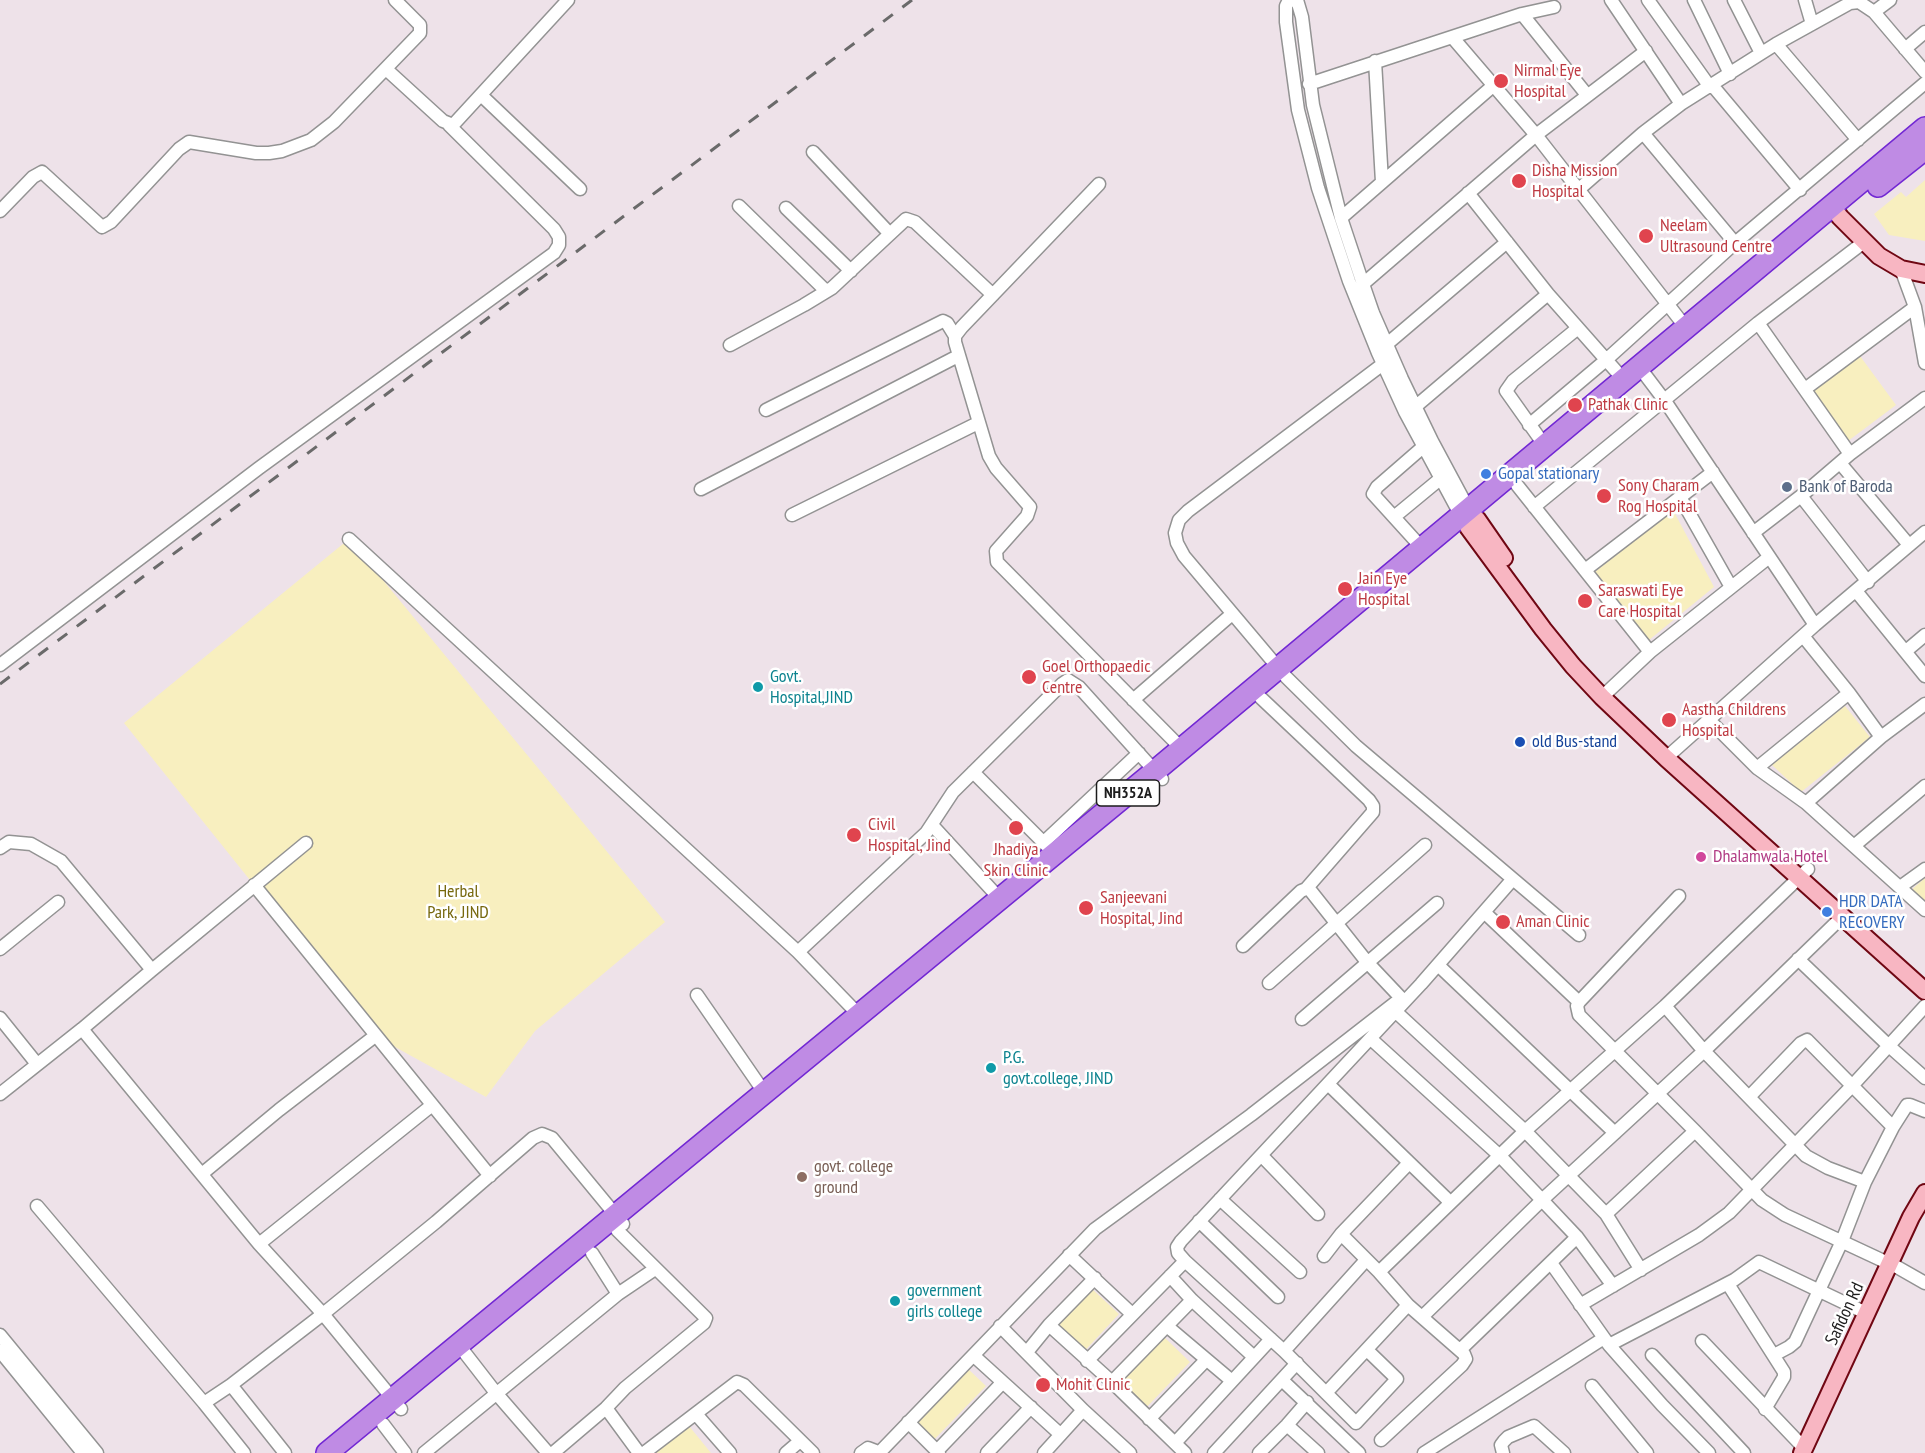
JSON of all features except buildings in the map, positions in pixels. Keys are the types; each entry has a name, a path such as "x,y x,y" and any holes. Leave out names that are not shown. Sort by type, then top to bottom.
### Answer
{"highway":[{"name":"NH352A","path":"461,1349 592,1253 619,1223 764,1092 1000,899 1049,848 1159,775 1182,749 1282,673 1469,518 1545,446 1637,375 1836,211 1925,128"},
{"name":"NH352A","path":"327,1453 396,1404 619,1223 1159,775 1261,698 1282,673 1422,548 1517,486 1687,328 1836,211 1925,149"},
{"name":"NH352A","path":"349,1453 383,1424 396,1404"}],"street":[{"path":"0,211 33,177 42,172 98,226 106,226 184,145 194,142 256,153 282,151 311,140 329,127 420,33 422,28 417,21 395,0"},
{"path":"449,125 453,125 568,0"},
{"path":"1289,0 1286,6 1286,22 1298,110 1314,174 1349,281 1383,364 1469,518"},
{"path":"1297,0 1302,17 1309,84 1341,219 1423,447 1440,479 1606,693 1670,754 1804,873 1925,975"},
{"path":"1611,0 1682,104"},
{"path":"1647,0 1711,86 1800,190"},
{"path":"1694,0 1730,74"},
{"path":"1734,0 1761,54"},
{"path":"1805,0 1812,24"},
{"path":"1874,12 1890,0"},
{"path":"1578,190 1682,104 1776,44 1849,2 1860,2 1874,12 1925,72"},
{"path":"1309,84 1522,14 1554,7"},
{"path":"1522,14 1587,95"},
{"path":"1905,49 1925,32"},
{"path":"1453,38 1536,135 1687,328"},
{"path":"1776,44 1858,140"},
{"path":"1363,284 1536,135 1646,51"},
{"path":"1375,61 1382,182"},
{"path":"0,665 259,468 554,253 559,245 559,237 548,222 449,125 386,69"},
{"path":"1529,425 1606,360 1735,243 1925,83"},
{"path":"1341,219 1494,85"},
{"path":"481,95 580,189"},
{"path":"1643,134 1735,243"},
{"path":"813,152 890,234"},
{"path":"1314,174 1329,169"},
{"path":"955,336 1099,184"},
{"path":"1468,193 1548,294 1606,360 1637,375 1665,401 1815,625"},
{"path":"739,206 826,291"},
{"path":"786,208 851,271"},
{"path":"1836,211 1880,256 1901,269 1925,274"},
{"path":"730,345 826,291 851,271 906,219 910,219 993,295"},
{"path":"1387,344 1508,242"},
{"path":"1534,507 1758,323 1864,242"},
{"path":"1880,256 1925,262"},
{"path":"1901,269 1916,307 1925,363"},
{"path":"1410,409 1548,294"},
{"path":"1805,389 1916,307"},
{"path":"766,410 943,321 947,323 955,336 958,356 992,462 1030,507 1027,516 998,547 995,555 997,562 1182,749"},
{"path":"1758,323 1850,454"},
{"path":"1545,446 1506,391 1508,386 1578,328"},
{"path":"701,489 958,356"},
{"path":"1383,364 1188,511 1179,520 1175,533 1177,543 1184,556 1282,673 1356,746 1579,936"},
{"path":"1753,533 1850,454 1925,398"},
{"path":"792,516 978,423"},
{"path":"1422,548 1373,494 1373,490 1423,447"},
{"path":"1840,463 1909,544"},
{"path":"1585,570 1713,472"},
{"path":"1394,517 1440,479"},
{"path":"1517,486 1650,652"},
{"path":"1801,496 1868,582"},
{"path":"1680,497 1731,587"},
{"path":"1670,754 1815,625 1925,532"},
{"path":"349,539 798,952 859,1015"},
{"path":"1606,693 1650,652 1768,558"},
{"path":"1856,591 1925,676"},
{"path":"1133,700 1232,614"},
{"path":"1906,651 1925,634"},
{"path":"1803,636 1881,737"},
{"path":"798,952 932,825 948,799 973,772 1068,680 1079,687 1159,775"},
{"path":"1756,768 1849,693"},
{"path":"1244,946 1306,889 1373,812 1373,806 1369,800 1261,698"},
{"path":"1806,803 1881,737 1925,704"},
{"path":"1708,719 1756,768 1806,803 1925,910"},
{"path":"973,772 1049,848 1140,753"},
{"path":"1855,845 1925,786"},
{"path":"932,825 1000,899"},
{"path":"0,848 9,842 31,844 61,861 152,970"},
{"path":"0,1094 306,843"},
{"path":"1269,983 1425,845"},
{"path":"1900,887 1925,869"},
{"path":"1804,873 1843,916 1925,991"},
{"path":"1379,1272 1525,1131 1665,1006 1804,873"},
{"path":"1367,1350 1397,1379 1356,1423 1297,1363 1185,1261 1178,1253 1177,1247 1371,1039 1512,880"},
{"path":"254,885 490,1176"},
{"path":"1306,889 1313,893 1367,962 1401,998"},
{"path":"1679,896 1580,1002 1576,1011 1752,1191 1785,1215 1893,1265 1925,1283"},
{"path":"0,949 58,902"},
{"path":"1302,1019 1437,903"},
{"path":"1484,912 1580,1002"},
{"path":"1422,1317 1542,1200 1704,1051 1843,916"},
{"path":"1798,959 1925,1078"},
{"path":"1438,965 1615,1133"},
{"path":"861,1453 867,1448 880,1453 1069,1255 1108,1219 1251,1115 1421,984"},
{"path":"697,995 764,1092"},
{"path":"1665,1006 1704,1051 1816,1163 1865,1182"},
{"path":"1580,1305 1715,1224 1752,1191 1925,1006"},
{"path":"1395,1011 1525,1131 1606,1214 1641,1270"},
{"path":"0,1018 37,1064"},
{"path":"82,1029 259,1244 323,1314 396,1404"},
{"path":"202,1173 375,1036"},
{"path":"1371,1039 1500,1156 1577,1237 1612,1286"},
{"path":"1749,1097 1805,1040 1816,1048 1893,1127"},
{"path":"1328,1084 1450,1202"},
{"path":"1774,1355 1795,1341 1842,1241 1865,1182 1893,1127 1907,1105 1925,1111"},
{"path":"259,1244 431,1106"},
{"path":"1606,1214 1695,1131"},
{"path":"204,1403 323,1314 534,1138 542,1134 548,1135 655,1269 706,1318 704,1323 625,1388 606,1408 553,1453"},
{"path":"1262,1156 1318,1214"},
{"path":"1324,1256 1341,1234 1409,1163"},
{"name":"Safidon Rd","path":"1805,1451 1866,1313 1893,1265 1918,1203 1925,1192"},
{"path":"1220,1199 1300,1272"},
{"name":"Safidon Rd","path":"1805,1451 1925,1200"},
{"path":"37,1206 244,1453"},
{"path":"1199,1221 1278,1297"},
{"path":"1341,1234 1408,1305 1460,1350 1466,1359 1381,1440"},
{"path":"1460,1350 1577,1237"},
{"path":"592,1253 618,1294"},
{"path":"1069,1255 1132,1314"},
{"path":"1284,1351 1366,1260"},
{"path":"1087,1361 1185,1261"},
{"path":"1424,1453 1607,1342 1728,1284 1759,1262 1866,1313"},
{"path":"1551,1263 1607,1342 1662,1405 1709,1453"},
{"path":"424,1453 618,1294 655,1269"},
{"path":"1170,1276 1192,1300 1254,1357"},
{"path":"1027,1352 1049,1325 1095,1278"},
{"path":"1728,1284 1784,1372 1784,1377 1765,1409"},
{"path":"1112,1382 1192,1300"},
{"path":"1326,1393 1408,1305"},
{"path":"1049,1325 1185,1453"},
{"path":"1000,1326 1083,1410 1130,1453"},
{"path":"1167,1327 1232,1381"},
{"path":"0,1335 97,1453"},
{"path":"1175,1443 1270,1339"},
{"path":"1702,1341 1805,1451"},
{"path":"461,1349 548,1453"},
{"path":"0,1350 83,1453"},
{"path":"1652,1355 1744,1453"},
{"path":"974,1356 1060,1434"},
{"path":"1149,1419 1206,1360"},
{"path":"1214,1453 1297,1363"},
{"path":"1282,1380 1359,1453"},
{"path":"644,1453 733,1384 740,1382 813,1453"},
{"path":"908,1422 938,1452 1002,1383"},
{"path":"231,1385 285,1453"},
{"path":"1592,1386 1647,1453"},
{"path":"1265,1451 1307,1402"},
{"path":"987,1453 1031,1407"},
{"path":"606,1408 639,1453"},
{"path":"1044,1453 1083,1410"},
{"path":"696,1414 730,1453"},
{"path":"383,1424 405,1453"},
{"path":"1287,1425 1318,1453"},
{"path":"1503,1453 1501,1445 1508,1437 1534,1426 1564,1453"},
{"path":"786,1453 800,1441"}],"green space":[{"path":"1925,180 1925,241 1889,235 1874,214 1901,192 1906,197"},
{"path":"1860,356 1896,405 1840,447 1804,398"},
{"path":"1673,510 1714,587 1649,640 1595,572"},
{"name":"Herbal Park, JIND","path":"349,539 665,922 535,1031 486,1097 375,1036 124,723"},
{"path":"1845,706 1870,737 1801,792 1772,765"},
{"path":"1925,878 1925,905 1910,891"},
{"path":"1089,1286 1119,1314 1078,1358 1048,1330"},
{"path":"1162,1335 1190,1362 1141,1413 1113,1386"},
{"path":"965,1366 986,1386 926,1448 906,1429"},
{"path":"689,1426 711,1453 656,1453"}],"railway":[{"path":"0,684 912,0"}],"place":[{"name":"Nirmal Eye Hospital","path":"1501,81"},
{"name":"Disha Mission Hospital","path":"1519,181"},
{"name":"Neelam Ultrasound Centre","path":"1646,236"},
{"name":"Pathak Clinic","path":"1575,405"},
{"name":"Gopal stationary","path":"1486,474"},
{"name":"Bank of Baroda","path":"1787,487"},
{"name":"Sony Charam Rog Hospital","path":"1604,496"},
{"name":"Jain Eye Hospital","path":"1345,589"},
{"name":"Saraswati Eye Care Hospital","path":"1585,601"},
{"name":"Goel Orthopaedic Centre","path":"1029,677"},
{"name":"Govt. Hospital,JIND","path":"758,687"},
{"name":"Aastha Childrens Hospital","path":"1669,720"},
{"name":"old Bus-stand","path":"1520,742"},
{"name":"Jhadiya Skin Clinic","path":"1016,828"},
{"name":"Civil Hospital, Jind","path":"854,835"},
{"name":"Dhalamwala Hotel","path":"1701,857"},
{"name":"Sanjeevani Hospital, Jind","path":"1086,908"},
{"name":"HDR DATA RECOVERY","path":"1827,912"},
{"name":"Aman Clinic","path":"1503,922"},
{"name":"P.G. govt.college, JIND","path":"991,1068"},
{"name":"govt. college ground","path":"802,1177"},
{"name":"government girls college","path":"895,1301"},
{"name":"Mohit Clinic","path":"1043,1385"}]}
